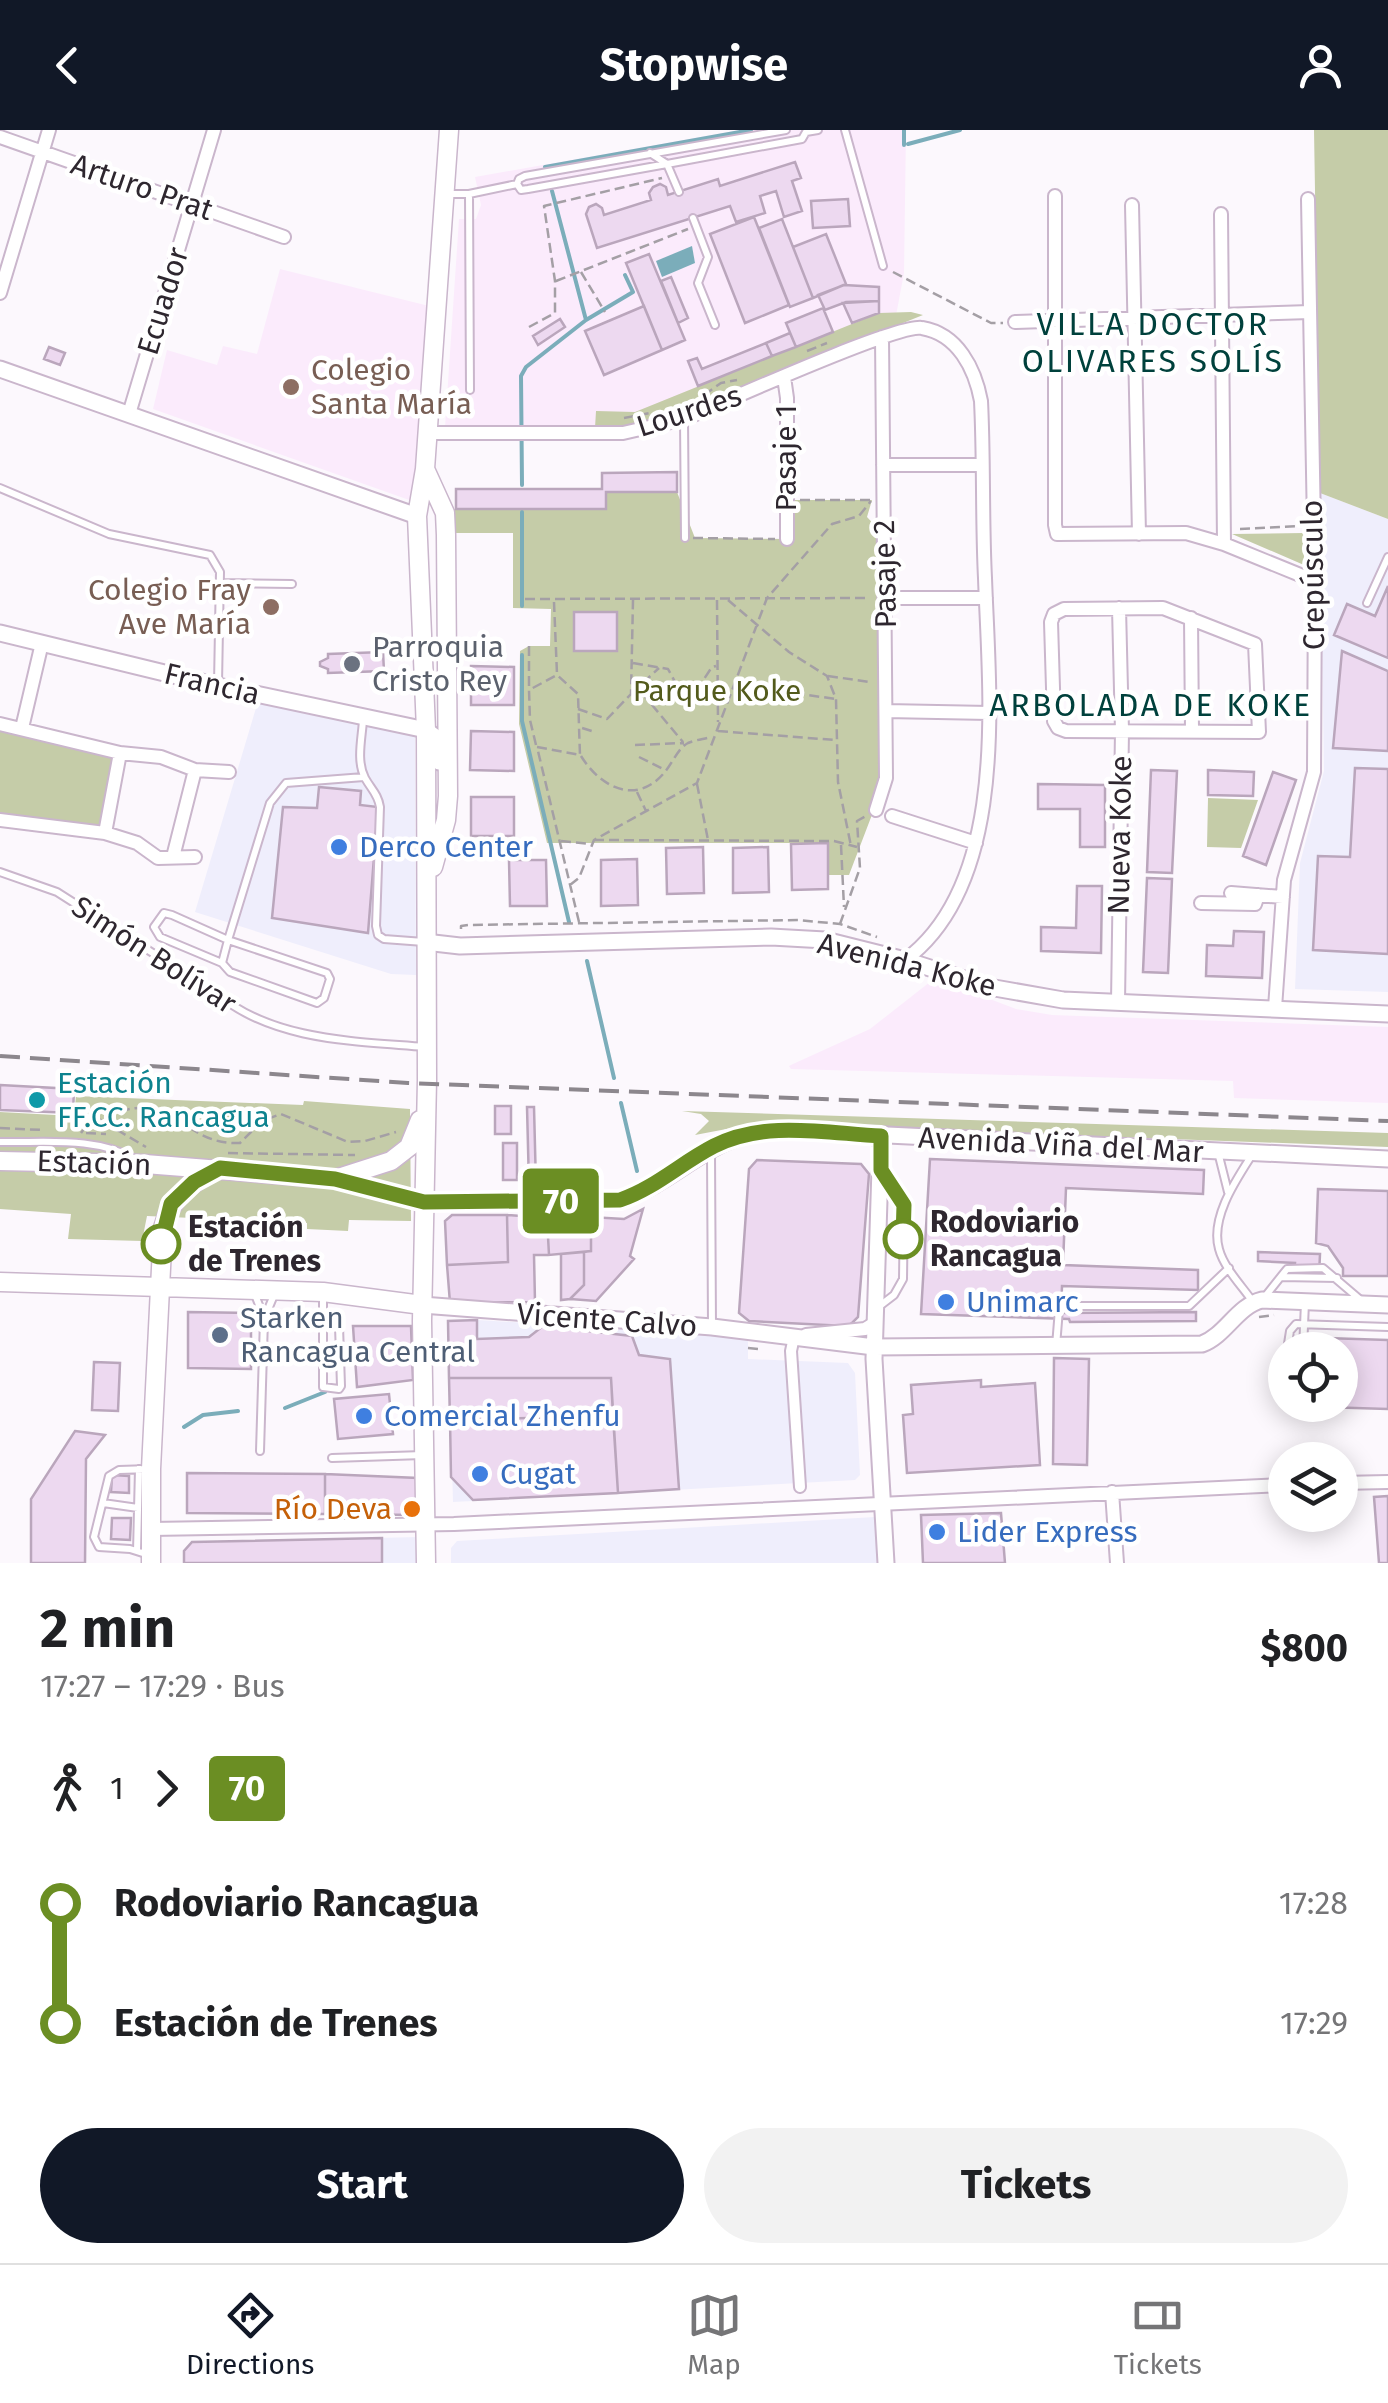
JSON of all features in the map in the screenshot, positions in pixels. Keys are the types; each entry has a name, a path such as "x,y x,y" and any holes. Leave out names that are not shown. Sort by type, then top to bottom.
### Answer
{"main road":[{"path":"426,1563 422,1304 427,1080 426,730 417,516 425,469 449,130"},
{"path":"425,469 445,514 448,796 446,820 426,897"},
{"path":"418,1127 427,1080"},
{"name":"Estación","path":"0,1161 149,1157 225,1160 335,1179 391,1161 409,1147 418,1127"},
{"path":"146,1556 151,1528 145,1469 163,1228 171,1204 225,1160"},
{"name":"Vicente Calvo","path":"0,1282 323,1292 422,1304"}],"street":[{"path":"0,293 49,130"},
{"name":"Ecuador","path":"129,414 214,130"},
{"name":"Arturo Prat","path":"0,138 284,237"},
{"path":"1055,196 1058,534 1186,533 1223,537 1314,581"},
{"name":"Crepúsculo","path":"1275,1008 1286,872 1314,772 1308,199"},
{"path":"1132,205 1139,534"},
{"path":"1220,214 1223,537"},
{"path":"1015,322 1310,312"},
{"name":"Lourdes","path":"426,433 623,432 684,419 882,337 919,326 947,337 964,356 978,386 982,464"},
{"name":"Pasaje 2","path":"876,810 886,778 886,598 878,500 883,465 882,337"},
{"path":"0,368 417,516"},
{"name":"Pasaje 1","path":"784,377 787,539"},
{"path":"883,465 982,464 988,712 985,802 964,877 922,946 905,960"},
{"path":"886,598 986,598"},
{"path":"1119,608 1163,608 1256,644 1261,727 1255,734 1058,728 1054,720 1054,614 1064,609 1119,608"},
{"name":"Nueva Koke","path":"1118,1002 1122,731 1119,608"},
{"path":"1191,618 1192,731"},
{"name":"Francia","path":"0,632 218,686 426,730"},
{"path":"22,728 42,642"},
{"path":"886,710 988,712"},
{"path":"0,724 120,753 161,757 195,770 228,772"},
{"path":"426,730 438,739 440,777 448,796"},
{"path":"105,833 120,753"},
{"path":"174,857 195,770"},
{"path":"892,816 976,843"},
{"path":"0,820 105,833 137,843 158,858 195,857"},
{"path":"1231,892 1283,897"},
{"path":"1201,903 1255,904 1258,895"},
{"name":"Avenida Koke","path":"426,942 460,946 771,936 826,940 989,987 1062,1000 1388,1014"},
{"name":"Avenida Viña del Mar","path":"335,1179 424,1202 464,1196 620,1200 642,1191 710,1148 757,1131 1388,1159"},
{"path":"881,1136 874,1346 886,1563"},
{"path":"1257,1301 1388,1304"},
{"name":"Vicente Calvo","path":"422,1304 874,1346 1056,1347 1202,1344 1257,1301"},
{"name":"Vicente Calvo","path":"794,1337 865,1329 875,1316"},
{"path":"794,1337 790,1351 800,1486"},
{"path":"1358,1483 1388,1482"},
{"path":"151,1528 426,1525 1268,1487"},
{"path":"1112,1492 1117,1563"}],"lane":[{"path":"517,184 525,176 786,130"},
{"path":"517,184 522,190 528,189 802,139 806,131 818,130"},
{"path":"845,130 883,266"},
{"path":"650,153 667,164 679,192"},
{"path":"443,194 470,194 517,184"},
{"path":"470,194 470,390"},
{"path":"694,222 708,257 698,283 716,326"},
{"path":"684,419 685,538"},
{"path":"0,488 123,538 203,551 216,562 220,582 218,686"},
{"path":"1368,603 1388,557"},
{"path":"220,582 292,584"},
{"path":"364,719 360,762 364,776 378,795 380,807 378,935 384,939 426,942"},
{"path":"222,963 270,803 280,787 364,776"},
{"name":"Simón Bolívar","path":"0,872 57,892 240,1012 336,1042 427,1047"},
{"path":"164,913 228,940 327,973 330,978 324,998 317,1003 230,972 222,963 160,937 154,928 164,913"},
{"path":"0,1142 79,1144 149,1157"},
{"path":"710,1148 712,1328"},
{"path":"1218,1152 1228,1194"},
{"path":"1253,1154 1228,1194 1217,1239 1229,1268 1257,1301 1280,1277 1337,1278 1363,1302"},
{"path":"875,1316 894,1296 902,1279 904,1205 881,1170"},
{"path":"1056,1347 1062,1306 1189,1306 1229,1268"},
{"path":"252,1290 264,1319"},
{"path":"260,1451 264,1319 268,1304 278,1291"},
{"path":"323,1292 323,1324 323,1387 339,1389 339,1326 323,1324"},
{"path":"1304,1332 1306,1301"},
{"path":"1291,1332 1293,1326 1305,1323 1388,1327"},
{"path":"332,1458 424,1455"},
{"path":"145,1469 138,1508 146,1556 99,1547 94,1538 114,1472 145,1469"},
{"path":"102,1503 138,1508"}],"path":[{"path":"528,326 555,313 555,281 544,206 673,175"},
{"path":"555,281 694,222"},
{"path":"883,266 991,323 1015,322"},
{"path":"576,273 603,310"},
{"path":"787,500 878,500"},
{"path":"708,842 697,783 767,598 832,524 858,516 878,500"},
{"path":"1223,537 1313,526"},
{"path":"685,538 787,539"},
{"path":"525,600 886,598"},
{"path":"554,599 556,675 578,694 580,755 603,783 617,790 652,786 685,744"},
{"path":"631,694 633,599"},
{"path":"716,731 717,599"},
{"path":"727,599 789,652 827,676 886,685"},
{"path":"529,646 530,720 579,923"},
{"path":"632,664 668,670 680,691"},
{"path":"631,694 680,691 700,685 712,667 717,666"},
{"path":"578,709 607,719 659,668"},
{"path":"530,690 556,675"},
{"path":"827,676 836,700 838,782 860,868 840,924"},
{"path":"734,685 836,700"},
{"path":"642,693 685,744"},
{"path":"579,727 594,732"},
{"path":"635,745 685,744 716,731 837,740"},
{"path":"537,747 580,755"},
{"path":"638,758 666,771"},
{"path":"570,885 579,878 593,842 697,783"},
{"path":"636,790 646,810"},
{"path":"854,846 857,821 876,810"},
{"path":"560,841 854,846"},
{"path":"841,843 844,908"},
{"path":"79,1144 81,1132 126,1108 164,1109 204,1136 229,1144 240,1143 262,1120 281,1114 348,1142 366,1142 418,1127"},
{"path":"74,1116 119,1130 149,1157"},
{"path":"225,1160 361,1154"}],"shaded area":[{"path":"739,130 906,130 904,273 894,326 679,413 602,428 445,427 459,219 476,219 481,205 475,177"},
{"name":"Colegio Santa María","path":"280,269 429,306 420,461 412,501 153,409 167,350 217,365 223,346 257,354"},
{"path":"1320,493 1388,519 1388,992 1295,989 1300,863 1324,771"},
{"name":"Derco Center","path":"259,698 415,734 416,975 391,974 195,912"},
{"path":"935,978 1016,1009 1052,1015 1388,1027 1388,1103 1234,1098 1233,1081 789,1066 870,1029"},
{"path":"448,1321 748,1336 748,1359 848,1363 855,1373 860,1475 855,1480 453,1502"},
{"path":"875,1517 881,1523 883,1563 451,1563 451,1548 457,1541"},
{"path":"419,1537 419,1563 184,1563 184,1551 192,1542"}],"green space":[{"path":"1314,130 1388,130 1388,519 1320,493"},
{"path":"879,313 923,315 679,413 648,423 595,428 596,411 635,412"},
{"name":"Parque Koke","path":"606,492 677,492 695,538 786,539 787,500 872,500 867,517 884,535 886,778 849,875 827,875 827,843 547,843 519,724 520,651 529,646 550,646 551,609 513,608 513,533 454,533 454,509 605,509"},
{"path":"1304,533 1304,565 1232,534"},
{"path":"0,729 116,754 104,829 0,817"},
{"path":"1208,798 1258,800 1241,848 1207,847"},
{"path":"76,1096 303,1105 304,1101 410,1109 411,1221 349,1220 348,1231 307,1229 307,1223 147,1216 142,1241 68,1239 71,1214 0,1209 0,1112 74,1116"},
{"path":"682,1111 1388,1133 1388,1147 795,1125 739,1130 737,1127 695,1135 709,1121 701,1114"}],"water":[{"path":"692,246 695,263 662,277 656,261"}],"building":[{"path":"795,162 801,178 792,181 802,211 784,217 776,191 760,196 765,213 736,222 730,206 597,248 586,214 589,207 596,204 604,215 651,200 649,193 660,184 666,187 668,195 718,179 720,186"},
{"path":"848,199 850,226 813,228 811,201"},
{"path":"754,217 789,305 745,323 710,234"},
{"path":"782,219 813,298 790,307 759,228"},
{"path":"826,234 846,284 813,298 793,247"},
{"path":"649,254 685,340 662,350 626,263"},
{"path":"671,277 688,318 678,323 661,281"},
{"path":"844,285 879,287 879,301 846,302 825,310 818,295"},
{"path":"879,301 879,313 852,323 843,303"},
{"path":"644,306 662,350 604,375 585,331"},
{"path":"823,308 833,332 796,347 786,323"},
{"path":"560,319 565,327 538,345 533,336"},
{"path":"790,333 796,347 772,356 766,343"},
{"path":"766,343 772,356 698,386 688,361 697,358 702,369"},
{"path":"49,347 65,353 60,365 44,359"},
{"path":"677,472 677,492 606,492 606,509 456,509 456,489 602,489 602,473"},
{"path":"1388,586 1388,658 1334,635 1347,604 1375,616"},
{"path":"574,612 617,612 617,651 574,651"},
{"path":"1342,651 1388,671 1388,751 1333,748"},
{"name":"Parroquia Cristo Rey","path":"383,652 384,671 328,673 328,669 320,666 328,654"},
{"path":"471,666 514,667 514,705 471,705"},
{"path":"471,731 514,732 514,771 470,770"},
{"path":"1355,768 1388,769 1388,954 1313,950 1318,856 1350,857"},
{"path":"1151,770 1177,771 1172,873 1147,872"},
{"path":"1208,770 1254,772 1253,796 1208,795"},
{"path":"1273,772 1296,780 1266,865 1243,856"},
{"path":"1038,784 1105,785 1105,847 1080,847 1080,809 1038,809"},
{"path":"319,787 361,791 360,805 378,807 368,933 272,918 283,807 317,808"},
{"path":"471,797 514,797 514,836 471,836"},
{"path":"828,843 828,889 792,890 791,844"},
{"path":"703,847 704,893 667,894 666,848"},
{"path":"768,847 769,892 733,893 733,848"},
{"path":"637,859 638,905 601,906 601,860"},
{"path":"509,860 546,860 547,906 510,906"},
{"path":"1147,878 1172,879 1168,973 1143,972"},
{"path":"1077,886 1102,886 1101,953 1041,951 1041,927 1076,928"},
{"path":"1234,931 1264,932 1262,978 1206,976 1207,945 1233,946"},
{"name":"Estación FF.CC. Rancagua","path":"0,1085 74,1089 73,1113 0,1110"},
{"path":"495,1106 511,1106 511,1134 495,1134"},
{"path":"527,1107 534,1107 536,1186 529,1186"},
{"path":"503,1143 517,1143 517,1180 503,1180"},
{"path":"930,1159 1204,1170 1203,1194 1066,1188 1063,1265 1198,1270 1198,1290 1062,1286 1061,1313 1196,1312 1196,1321 1070,1322 921,1314"},
{"path":"757,1160 861,1164 869,1174 858,1317 852,1323 846,1326 749,1321 739,1313 749,1169"},
{"path":"1318,1189 1388,1191 1388,1276 1343,1276 1343,1268 1328,1246 1316,1243"},
{"path":"643,1209 630,1256 634,1259 596,1301 570,1299 584,1285 584,1252 591,1251 591,1217 624,1219"},
{"path":"452,1215 507,1215 508,1262 447,1265 445,1221"},
{"path":"507,1215 547,1218 549,1255 534,1255 535,1302 450,1303 447,1265 508,1262"},
{"path":"591,1217 591,1251 549,1255 547,1218"},
{"path":"584,1252 584,1285 570,1299 561,1300 561,1254"},
{"path":"1258,1252 1320,1254 1319,1276 1294,1275 1295,1263 1258,1261"},
{"path":"188,1312 251,1313 251,1369 188,1368"},
{"path":"477,1320 477,1339 529,1337 543,1326 632,1336 639,1355 670,1359 679,1489 618,1493 611,1378 449,1378 448,1321"},
{"path":"353,1326 411,1326 413,1380 357,1387"},
{"path":"1358,1339 1388,1340 1388,1409 1358,1408"},
{"path":"1054,1358 1089,1359 1087,1465 1053,1464"},
{"path":"94,1362 120,1363 118,1411 92,1410"},
{"path":"449,1378 611,1378 613,1416 450,1420"},
{"path":"981,1380 981,1387 1035,1383 1040,1465 907,1473 903,1415 913,1414 911,1385"},
{"name":"Comercial Zhenfu","path":"389,1394 393,1434 338,1439 334,1399"},
{"path":"613,1416 618,1493 473,1500 451,1477 450,1420"},
{"path":"75,1431 105,1435 86,1459 85,1563 31,1563 31,1499"},
{"path":"187,1473 325,1474 325,1514 187,1513"},
{"path":"325,1474 418,1478 418,1515 325,1514"},
{"path":"112,1475 129,1476 129,1493 111,1492"},
{"path":"1388,1496 1388,1563 1379,1563 1374,1497"},
{"path":"1001,1513 1005,1563 923,1563 921,1515"},
{"path":"112,1518 131,1518 130,1540 111,1539"},
{"path":"382,1538 382,1563 184,1563 184,1551 192,1542"}],"waterway":[{"path":"545,167 751,130"},
{"path":"904,130 904,145"},
{"path":"908,144 960,130"},
{"path":"552,191 586,320"},
{"path":"522,485 521,376 526,367 586,320 633,292 625,275"},
{"path":"522,512 522,606"},
{"path":"522,655 522,721 569,922"},
{"path":"587,961 614,1078"},
{"path":"621,1103 637,1171"},
{"path":"285,1408 325,1392"},
{"path":"184,1427 203,1415 238,1411"}],"railway":[{"path":"0,1056 408,1083 1388,1121"}],"bus line":[{"name":"70","path":"161,1244 171,1204 182,1190 220,1168 335,1179 424,1202 620,1200 642,1191 710,1148 757,1131 783,1130 881,1136 881,1170 904,1205 903,1239"}],"place":[{"name":"Colegio Santa María","path":"291,387"},
{"name":"Colegio Fray Ave María","path":"271,607"},
{"name":"Parroquia Cristo Rey","path":"352,664"},
{"name":"Derco Center","path":"339,847"},
{"name":"Estación FF.CC. Rancagua","path":"37,1100"},
{"name":"Rodoviario Rancagua","path":"903,1239"},
{"name":"Estación de Trenes","path":"161,1244"},
{"name":"Unimarc","path":"946,1302"},
{"name":"Starken Rancagua Central","path":"220,1335"},
{"name":"Comercial Zhenfu","path":"364,1416"},
{"name":"Cugat","path":"480,1474"},
{"name":"Río Deva","path":"412,1509"},
{"name":"Lider Express","path":"937,1532"}],"district":[{"name":"VILLA DOCTOR OLIVARES SOLÍS","path":"1153,342"},
{"name":"ARBOLADA DE KOKE","path":"1151,705"}]}
